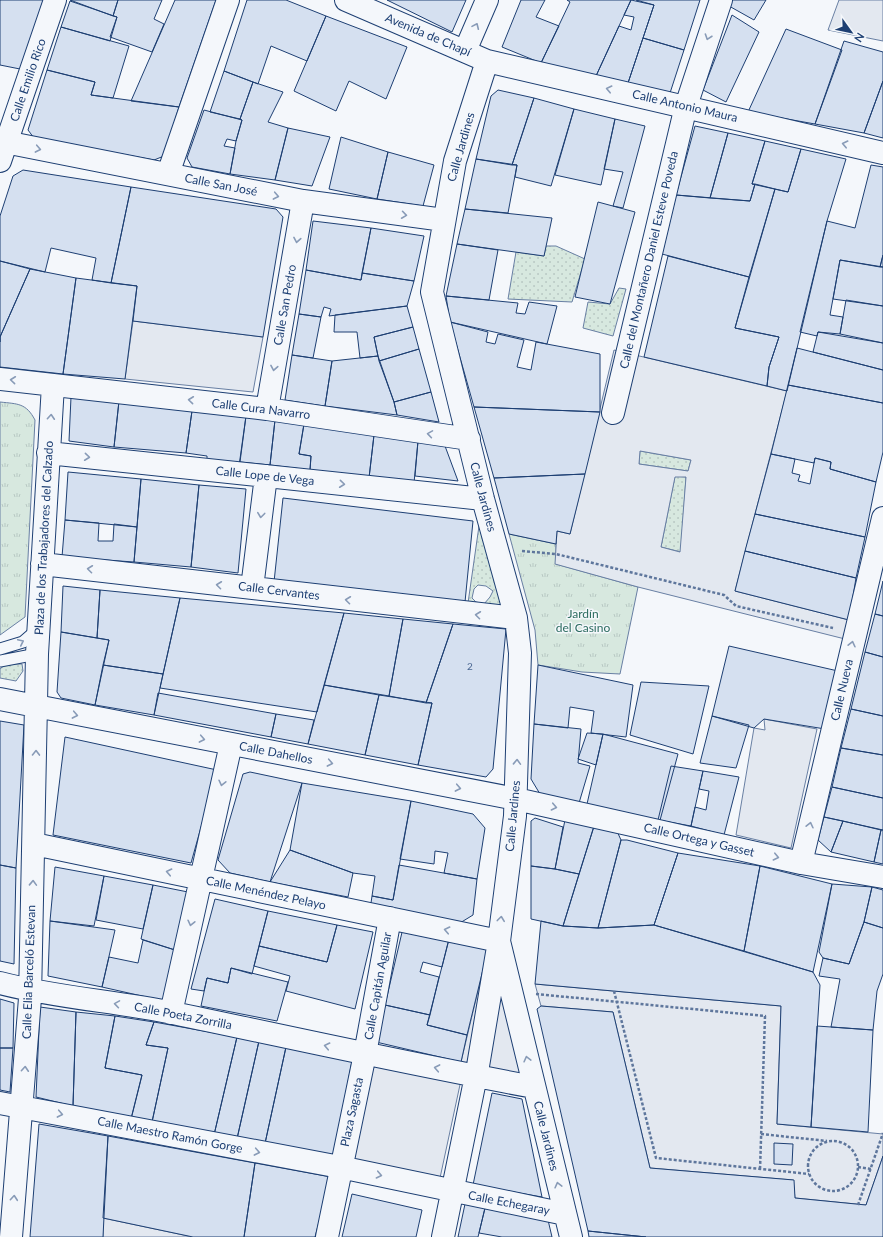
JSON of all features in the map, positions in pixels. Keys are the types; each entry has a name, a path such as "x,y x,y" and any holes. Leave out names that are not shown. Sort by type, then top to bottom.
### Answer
{"street":[{"name":"Calle Emilio Rico","path":"2,148 55,0"},
{"path":"168,174 228,0"},
{"name":"Avenida de Chapí","path":"346,0 487,61"},
{"path":"465,51 487,0"},
{"name":"Calle del Montañero Daniel Esteve Poveda","path":"613,413 686,106 721,0"},
{"name":"Calle Antonio Maura","path":"487,61 686,106 883,153"},
{"name":"Calle Jardines","path":"443,1237 475,1076 498,941 516,799 520,653 516,618 482,499 469,439 432,292 455,161 487,61"},
{"name":"Calle San José","path":"2,148 168,174 303,201 444,220"},
{"name":"Calle San Pedro","path":"267,409 303,201"},
{"path":"0,379 53,385"},
{"name":"Calle Cura Navarro","path":"53,385 267,409 469,439"},
{"name":"Plaza de los Trabajadores del Calzado","path":"36,707 38,629 53,385"},
{"name":"Calle Lope de Vega","path":"48,453 482,499"},
{"path":"252,588 266,476"},
{"name":"Calle Nueva","path":"801,862 883,518"},
{"name":"Calle Cervantes","path":"42,564 516,618"},
{"path":"0,699 36,707"},
{"name":"Calle Dahellos","path":"36,707 516,799"},
{"name":"Calle Elia Barceló Estevan","path":"11,1237 30,991 36,707"},
{"path":"170,1013 231,744"},
{"name":"Calle Ortega y Gasset","path":"516,799 801,862 883,877"},
{"name":"Calle Menéndez Pelayo","path":"34,844 498,941"},
{"name":"Calle Capitán Aguilar","path":"365,1054 390,918"},
{"name":"Calle Jardines","path":"498,941 571,1237"},
{"name":"Calle Poeta Zorrilla","path":"0,984 30,991 170,1013 365,1054"},
{"path":"365,1054 534,1087"},
{"name":"Plaza Sagasta","path":"340,1167 365,1054"},
{"name":"Calle Maestro Ramón Gorge","path":"0,1103 340,1167"},
{"path":"327,1237 340,1167 453,1191"},
{"name":"Calle Echegaray","path":"453,1191 565,1214"}],"lane":[{"path":"0,649 23,642 38,629"},
{"path":"0,661 37,654"}],"path":[{"path":"498,554 519,551 556,554 724,595 736,606 855,633"},
{"path":"614,991 656,1158 809,1174"},
{"path":"532,994 765,1016 760,1170"},
{"path":"858,1205 883,1133"},
{"path":"761,1134 838,1142 846,1145 854,1154 858,1167 852,1183 837,1191 820,1188 809,1174 808,1166 810,1157 814,1150 821,1144 829,1142"},
{"path":"858,1167 871,1169"}],"green space":[{"path":"546,246 556,246 585,259 572,302 508,299 516,252 544,256"},
{"path":"619,288 626,289 613,336 583,328 588,302 610,304"},
{"path":"0,402 12,403 25,407 32,414 35,420 25,617 0,635"},
{"path":"640,451 691,460 688,471 639,464"},
{"path":"675,476 686,477 681,552 661,547"},
{"path":"480,519 504,605 484,604 493,591 486,586 478,585 474,589 472,598 476,602 483,604 468,603"},
{"name":"Jardín del Casino","path":"509,534 556,544 556,564 638,587 620,674 582,672 538,665 535,630"},
{"path":"6,664 22,664 23,671 16,681 0,678 0,669"}],"shaded area":[{"path":"839,0 883,0 883,41 828,30"},
{"path":"133,321 263,337 253,392 125,379"},
{"path":"614,350 787,391 735,591 849,620 845,639 638,587 555,564 557,531 570,534","holes":["640,451 691,460 688,471 639,464","675,477 686,477 680,552 661,547"]},
{"path":"764,719 817,729 791,848 736,835 754,728 765,730"},
{"path":"488,949 495,957 522,1074 461,1062"},
{"path":"535,984 781,1006 777,1124 883,1134 883,1156 866,1205 795,1198 793,1180 650,1168 613,1012 541,1006"},
{"path":"352,1061 461,1080 440,1178 342,1161"},
{"path":"103,1218 193,1237 103,1237"}],"building":[{"path":"0,0 45,0 20,69 0,65"},
{"path":"70,0 118,0 113,16"},
{"path":"118,0 162,0 154,19 164,24 152,52 110,37 117,17 113,16"},
{"path":"175,0 216,0 179,107 131,101"},
{"path":"247,0 286,0 326,16 307,61 271,46 258,84 224,71"},
{"path":"387,0 466,0 452,32"},
{"path":"521,0 545,0 536,17 559,26 541,63 502,47"},
{"path":"567,0 631,0 596,76 541,63 570,2"},
{"path":"631,0 654,5 628,83 596,76 619,26 631,30 634,17 624,15"},
{"path":"636,0 700,0 684,50 643,38 654,5"},
{"path":"731,0 766,0 754,20 729,6"},
{"path":"70,1 117,17 110,41 61,27"},
{"path":"732,15 759,32 726,102 703,90"},
{"path":"326,16 407,47 386,99 349,81 336,111 294,91"},
{"path":"61,27 129,46 113,98 91,95 95,82 47,70"},
{"path":"786,29 842,50 815,124 748,112"},
{"path":"643,38 684,50 670,93 628,83"},
{"path":"844,41 883,52 883,81 864,133 815,124"},
{"path":"47,70 95,82 91,95 179,107 164,156 154,160 34,138 28,130"},
{"path":"224,71 253,82 240,119 210,112"},
{"path":"883,81 883,138 864,133"},
{"path":"253,82 283,92 268,122 288,128 275,180 230,174 236,141 242,120 240,119"},
{"path":"498,90 534,98 512,165 476,159 491,96"},
{"path":"534,98 574,109 551,186 515,177 517,165 512,165"},
{"path":"574,109 615,119 601,185 555,175"},
{"path":"204,110 242,120 236,141 227,139 224,146 235,148 230,174 192,167 187,158"},
{"path":"615,119 645,126 623,208 613,206 623,172 604,169"},
{"path":"695,126 728,133 710,198 676,195"},
{"path":"288,128 330,137 312,186 275,180"},
{"path":"728,133 765,141 752,184 755,184 750,201 710,198"},
{"path":"341,137 388,152 377,199 329,189"},
{"path":"765,141 801,149 788,192 752,184"},
{"path":"801,149 846,159 827,221 787,391 767,386 769,367 779,337 735,328 775,189 788,192"},
{"path":"388,152 434,165 423,206 377,199"},
{"path":"476,159 517,165 508,213 465,209"},
{"path":"871,165 883,167 883,255 880,267 840,260 830,315 843,317 840,334 818,332 817,336 800,332 827,221 855,228"},
{"path":"23,170 131,187 111,283 92,280 96,258 51,248 45,272 0,261 0,216 13,176"},
{"path":"755,184 775,189 749,277 662,254 676,195 750,201"},
{"path":"131,187 276,209 283,217 263,337 133,321 137,286 111,283"},
{"path":"598,202 635,212 610,304 575,297"},
{"path":"465,209 552,218 544,256 457,244"},
{"path":"313,221 371,228 361,280 306,270"},
{"path":"371,228 424,236 414,281 362,273"},
{"path":"457,244 498,250 489,300 446,296"},
{"path":"883,255 883,267 880,267"},
{"path":"668,256 749,277 735,328 779,337 769,367 767,386 644,357"},
{"path":"840,260 883,267 883,306 833,299"},
{"path":"0,261 30,269 0,337"},
{"path":"30,269 76,278 63,374 0,367 0,337"},
{"path":"306,270 361,280 362,273 414,281 407,306 329,316 331,309 324,307 321,317 299,314"},
{"path":"76,278 137,286 125,379 63,374"},
{"path":"446,296 518,303 516,313 525,314 529,302 557,306 547,344 450,322"},
{"path":"846,300 883,306 883,343 840,334"},
{"path":"407,306 413,327 374,337 378,356 360,358 357,332 334,332 335,315"},
{"path":"299,314 321,317 313,358 292,355"},
{"path":"450,322 488,332 486,342 495,344 498,334 524,340 517,367 531,370 536,342 600,354 600,412 474,407"},
{"path":"413,327 419,349 379,361 374,337"},
{"path":"818,332 883,343 883,370 813,352"},
{"path":"797,348 883,370 883,403 788,385"},
{"path":"419,349 431,392 394,402 379,361"},
{"path":"292,355 332,361 325,406 285,400"},
{"path":"378,356 397,415 325,406 332,361"},
{"path":"788,385 883,403 883,452 876,482 830,469 831,462 815,458 814,463 771,454"},
{"path":"431,392 439,422 397,415 394,402"},
{"path":"71,397 119,401 114,447 69,441"},
{"path":"119,401 192,411 186,453 114,447"},
{"path":"474,407 600,412 585,474 494,478"},
{"path":"192,411 246,416 239,466 207,462 207,456 186,453"},
{"path":"246,416 275,420 270,465 240,462"},
{"path":"275,420 304,424 299,454 311,456 310,470 270,465"},
{"path":"304,424 374,435 369,478 310,470 311,456 299,454"},
{"path":"374,435 418,441 414,483 369,478"},
{"path":"418,441 445,446 458,481 415,476"},
{"path":"771,454 795,459 792,473 800,475 798,481 810,484 815,458 831,462 830,469 876,482 865,537 755,514"},
{"path":"68,472 141,479 137,527 65,520"},
{"path":"585,474 570,534 557,531 556,544 509,534 494,478"},
{"path":"141,479 199,485 191,567 134,562"},
{"path":"199,485 246,489 238,573 191,567"},
{"path":"283,498 473,521 465,602 274,582"},
{"path":"755,514 865,537 856,578 745,551"},
{"path":"65,520 99,523 98,541 113,541 114,524 137,527 134,562 62,557"},
{"path":"745,551 856,578 849,620 735,591"},
{"path":"883,581 883,616 875,614"},
{"path":"63,586 100,590 97,638 61,632"},
{"path":"100,590 180,598 163,674 103,665 109,640 97,638"},
{"path":"180,598 344,613 317,712 160,688"},
{"path":"344,613 403,619 389,696 324,685"},
{"path":"875,614 883,616 883,657 865,652"},
{"path":"403,619 453,624 426,703 389,696"},
{"path":"453,624 506,629 493,769 486,777 418,765 432,703 426,703"},
{"path":"61,632 109,640 95,705 61,698 57,692"},
{"path":"729,646 838,671 825,729 764,719 754,728 712,716"},
{"path":"865,652 883,657 883,716 851,709"},
{"path":"103,665 163,674 154,715 95,705"},
{"path":"538,665 633,685 626,737 591,733 594,711 570,707 568,728 534,724"},
{"path":"641,682 709,686 693,754 630,735"},
{"path":"324,685 379,695 365,755 308,744"},
{"path":"158,693 276,714 271,737 154,715"},
{"path":"379,695 432,703 418,765 365,755"},
{"path":"851,709 883,716 883,755 841,748"},
{"path":"276,714 314,720 308,744 271,737"},
{"path":"712,716 749,725 736,768 700,763"},
{"path":"0,721 24,725 16,868 0,865"},
{"path":"534,724 581,729 578,763 590,766 579,803 540,794 531,779"},
{"path":"587,733 603,734 596,765 578,759"},
{"path":"603,734 678,754 659,824 587,804"},
{"path":"65,737 217,770 191,863 53,835"},
{"path":"841,748 883,755 883,798 832,787"},
{"path":"671,766 703,771 691,826 658,820"},
{"path":"703,771 739,777 724,835 691,826 695,807 706,810 709,791 699,789"},
{"path":"250,772 302,783 270,882 230,873 218,860 243,774"},
{"path":"302,783 411,801 393,900 372,896 375,876 353,873 290,850"},
{"path":"832,787 883,798 883,830 824,817"},
{"path":"411,801 473,814 485,828 477,879 444,873 448,853 435,851 434,864 400,859"},
{"path":"566,815 595,823 579,874 555,869"},
{"path":"824,817 843,821 831,852 818,840"},
{"path":"535,818 563,827 555,869 531,866 531,821"},
{"path":"843,821 881,830 874,862 831,852"},
{"path":"595,823 616,829 621,840 598,928 563,926"},
{"path":"881,830 883,830 883,864 874,862"},
{"path":"621,840 627,840 678,853 654,925 598,928"},
{"path":"290,850 353,873 348,897 270,882"},
{"path":"678,853 760,866 744,951 654,925"},
{"path":"0,865 16,868 14,964 0,961"},
{"path":"399,865 477,879 473,915 455,926 370,910 372,896 393,900"},
{"path":"531,866 579,874 563,926 531,919"},
{"path":"760,866 832,884 813,972 744,951"},
{"path":"55,867 104,876 94,926 50,921"},
{"path":"104,876 153,885 143,929 96,920"},
{"path":"832,884 872,887 864,922 849,964 823,958 819,952"},
{"path":"153,885 188,892 175,950 141,939"},
{"path":"872,887 883,890 883,928 864,922"},
{"path":"215,899 268,911 252,974 231,968 228,983 207,978 204,991 191,989"},
{"path":"268,911 337,925 327,962 259,946"},
{"path":"50,921 115,930 102,987 48,976"},
{"path":"541,921 563,926 598,928 654,925 813,972 820,985 811,1127 777,1124 781,1006 535,984"},
{"path":"864,922 883,928 883,974 877,991 873,1030 831,1027 840,979 819,976 823,958 849,964"},
{"path":"337,925 373,932 355,1009 286,991 290,976 254,966 259,946 327,962"},
{"path":"403,928 449,939 442,967 423,962 420,972 439,977 430,1015 385,1005"},
{"path":"449,939 488,949 467,1035 427,1025"},
{"path":"143,940 175,950 164,1001 102,987 109,957 138,963"},
{"path":"231,968 288,982 277,1021 201,1006 207,978 228,983"},
{"path":"0,999 14,1003 13,1048 0,1048"},
{"path":"385,1005 430,1015 427,1025 467,1035 461,1062 376,1042"},
{"path":"541,1006 613,1012 650,1168 794,1180 795,1198 866,1205 883,1156 883,1237 646,1237 588,1231 537,1009"},
{"path":"40,1007 76,1012 73,1106 36,1097"},
{"path":"76,1012 115,1016 105,1068 142,1075 131,1119 73,1106"},
{"path":"115,1016 154,1022 146,1045 168,1048 152,1122 131,1119 142,1075 105,1068"},
{"path":"154,1022 237,1037 214,1135 152,1122 168,1048 146,1045"},
{"path":"817,1026 873,1030 868,1132 811,1127"},
{"path":"237,1037 259,1041 237,1139 214,1135"},
{"path":"259,1041 286,1047 264,1148 236,1143"},
{"path":"286,1047 352,1061 333,1160 264,1148"},
{"path":"0,1048 13,1048 10,1092 0,1090"},
{"path":"492,1093 522,1099 542,1197 473,1185"},
{"path":"39,1124 108,1136 103,1237 30,1237"},
{"path":"108,1136 255,1163 244,1237 193,1237 103,1218"},
{"path":"774,1143 793,1144 792,1165 774,1164"},
{"path":"255,1163 331,1177 315,1237 244,1237"},
{"path":"352,1194 422,1210 416,1237 342,1237"},
{"path":"465,1204 485,1208 478,1237 458,1237"},
{"path":"485,1208 548,1220 552,1237 502,1237 479,1233"},
{"path":"588,1231 646,1237 589,1237"}]}
